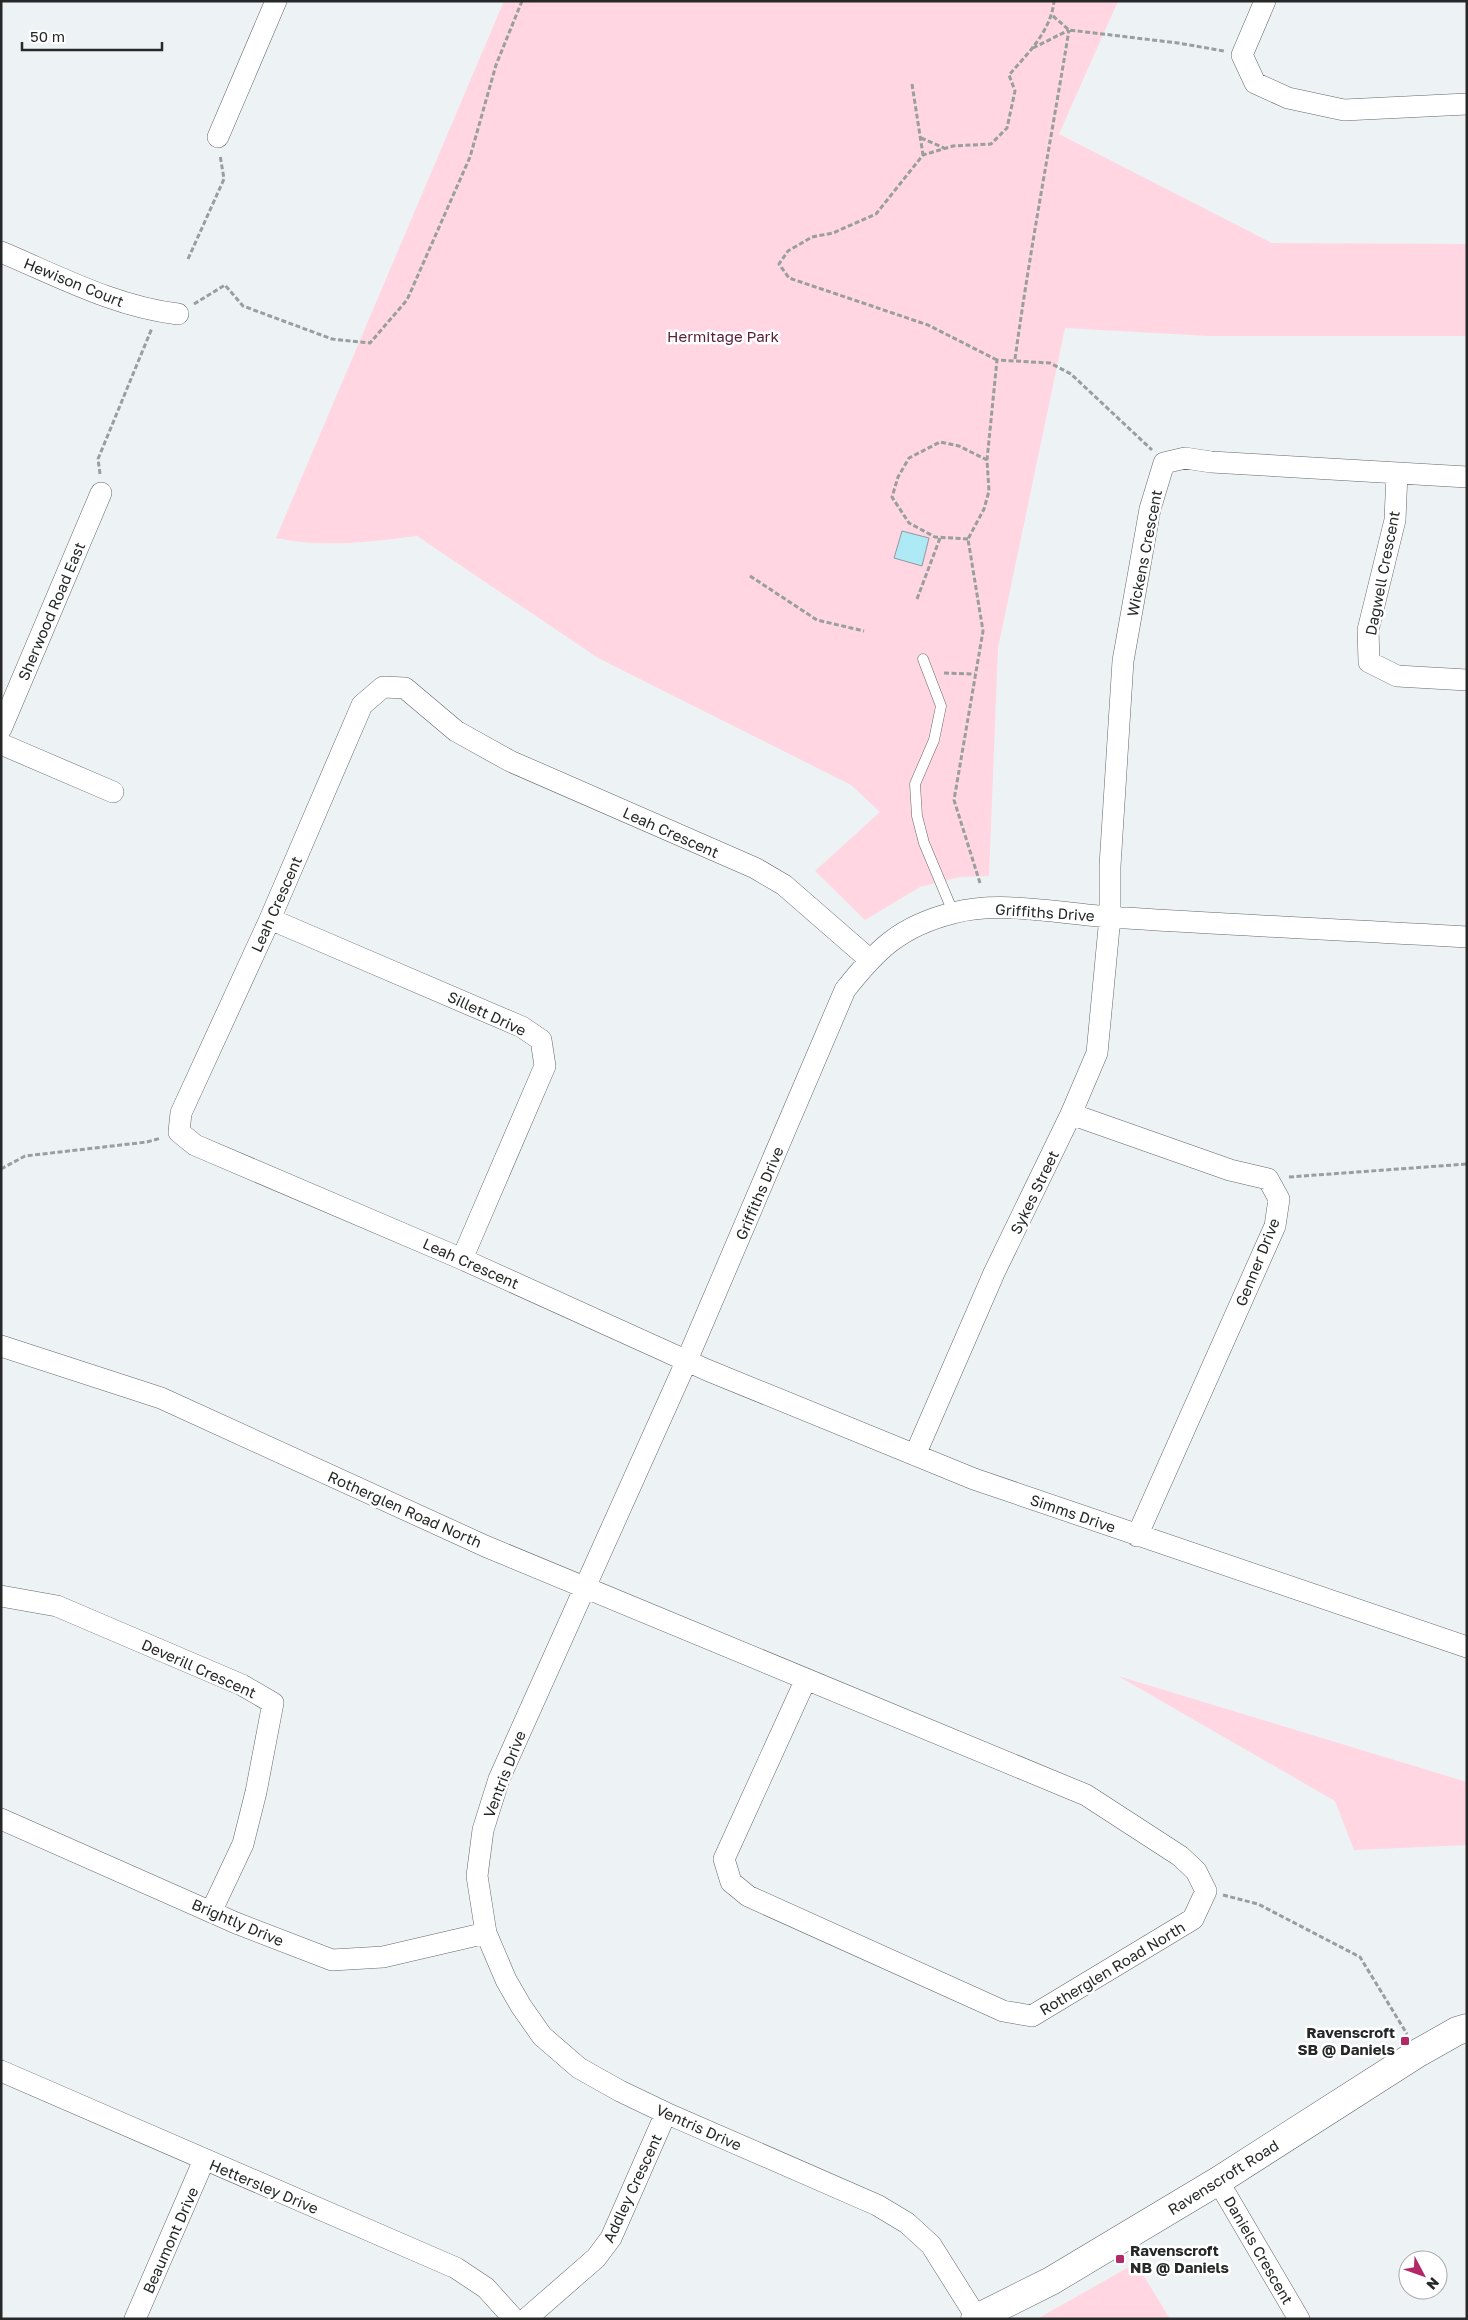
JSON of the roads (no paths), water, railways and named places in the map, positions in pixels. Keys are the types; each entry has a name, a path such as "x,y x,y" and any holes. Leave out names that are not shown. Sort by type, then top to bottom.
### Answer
{"street":[{"path":"218,137 276,1"},
{"path":"1265,1 1242,55 1255,84 1288,98 1344,110 1467,104"},
{"name":"Hewison Court","path":"1,252 111,299 168,313"},
{"name":"Wickens Crescent","path":"1110,917 1110,866 1123,661 1150,509 1164,462 1185,458 1211,462 1398,473"},
{"path":"1398,473 1467,477"},
{"name":"Dagwell Crescent","path":"1398,473 1394,520 1368,630 1369,662 1397,676 1467,680"},
{"name":"Sherwood Road East","path":"1,729 102,493"},
{"name":"Leah Crescent","path":"687,1360 462,1259 195,1145 179,1132 181,1112 270,919 362,705 384,687 405,688 456,731 510,761 755,868 784,884 869,959"},
{"path":"1,744 113,792"},
{"name":"Griffiths Drive","path":"687,1360 845,990 869,959 906,929 953,912 992,907 1110,917 1467,937"},
{"name":"Sykes Street","path":"915,1455 994,1273 1071,1114 1097,1052 1110,917"},
{"name":"Sillett Drive","path":"270,919 522,1027 540,1040 545,1066 462,1259"},
{"name":"Genner Drive","path":"1071,1114 1230,1170 1268,1179 1279,1199 1275,1226 1137,1536"},
{"name":"Rotherglen Road North","path":"1,1346 161,1398 476,1542 1086,1794 1180,1856 1196,1871 1206,1891 1193,1919 1032,2016 1003,2011 748,1896 731,1882 724,1859 806,1679"},
{"name":"Simms Drive","path":"687,1360 974,1479 1467,1647"},
{"name":"Ventris Drive","path":"687,1360 499,1779 483,1830 477,1876 486,1933 506,1980 521,2006 542,2036 579,2068 666,2113 877,2204 907,2223 931,2244 976,2318"},
{"name":"Deverill Crescent","path":"1,1596 57,1606 242,1685 274,1703 256,1792 243,1844 211,1912"},
{"name":"Brightly Drive","path":"1,1819 211,1912 332,1960 383,1957 486,1933"},
{"name":"Ravenscroft Road","path":"976,2318 1051,2281 1218,2181 1418,2053 1457,2031 1467,2028"},
{"name":"Hettersley Drive","path":"3,2075 456,2268 486,2288 514,2319"},
{"name":"Addley Crescent","path":"526,2319 596,2258 610,2238 666,2113"},
{"name":"Beaumont Drive","path":"135,2319 204,2160"},
{"name":"Daniels Crescent","path":"1218,2181 1299,2319"}],"lane":[{"path":"923,659 941,706 934,740 915,784 917,816 924,843 953,912"}],"place":[{"name":"Ravenscroft SB @ Daniels","path":"1405,2041"},
{"name":"Ravenscroft NB @ Daniels","path":"1120,2259"}],"park label":[{"name":"Hermitage Park","path":"723,336"}]}
